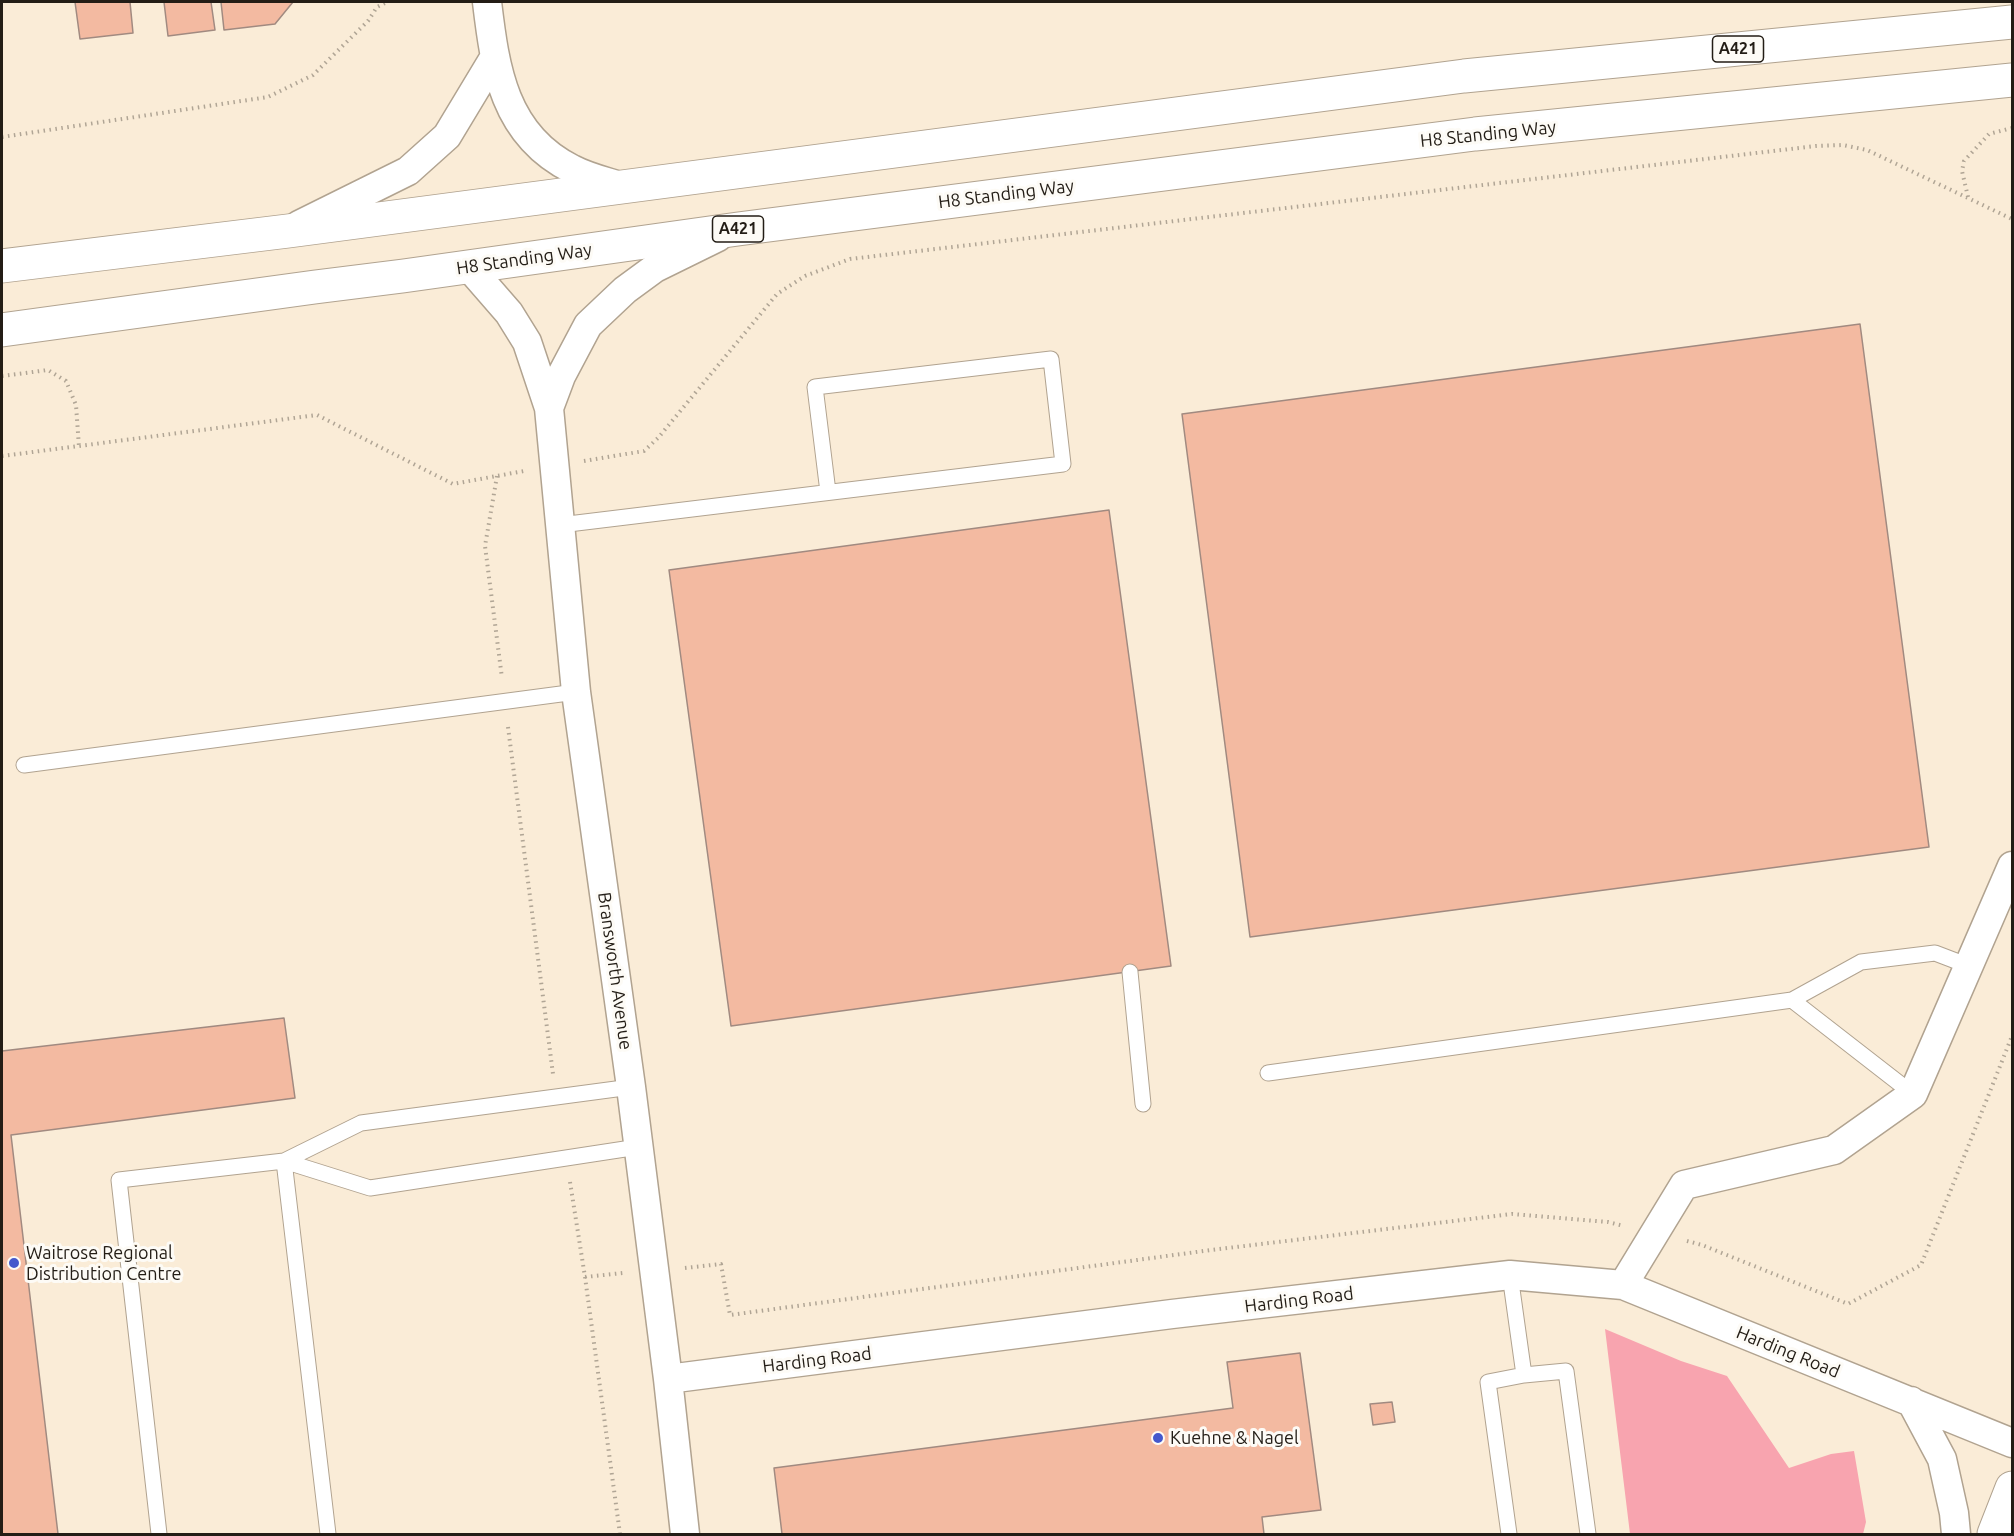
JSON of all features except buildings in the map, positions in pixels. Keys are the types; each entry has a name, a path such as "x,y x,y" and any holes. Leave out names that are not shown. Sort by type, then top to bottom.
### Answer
{"main road":[{"name":"A421","path":"2,266 288,231 1464,76 2013,22"},
{"name":"H8 Standing Way","path":"2,330 738,229 1475,134 2013,80"},
{"path":"1994,1534 2012,1488"}],"street":[{"path":"487,2 494,58 504,94 517,121 531,140 551,157 572,170 620,186"},
{"path":"288,231 408,171 447,136 494,58"},
{"name":"Bransworth Avenue","path":"549,408 561,376 588,325 625,290 655,268 738,229"},
{"name":"Bransworth Avenue","path":"470,267 509,313 527,342 549,408 576,692 631,1087 685,1534"},
{"path":"1623,1285 1684,1185 1834,1150 1913,1094 2013,866"},
{"name":"Harding Road","path":"668,1379 1172,1314 1510,1275 1623,1285 2013,1443"},
{"path":"1911,1401 1942,1459 1954,1513 1956,1534"},
{"path":"2012,1488 2013,1496"}],"lane":[{"path":"560,525 1063,464 1051,359 815,387 828,492"},
{"path":"24,765 576,692"},
{"path":"1268,1073 1792,1000 1861,962 1935,953 1969,966"},
{"path":"1130,972 1143,1104"},
{"path":"1792,1000 1913,1094"},
{"path":"159,1534 119,1180 284,1161 361,1123 631,1087"},
{"path":"284,1161 370,1188 638,1147"},
{"path":"284,1161 328,1534"},
{"path":"1510,1275 1524,1375"},
{"path":"1509,1534 1488,1382 1524,1375 1566,1371 1588,1534"}],"path":[{"path":"2,138 268,97 313,75 368,21 377,7 387,2"},
{"path":"1968,197 1962,171 1964,161 1989,134 2013,128"},
{"path":"2,456 317,415 453,484 644,451 658,438 777,294 805,276 850,259 1816,146 1843,145 1867,150 2013,219"},
{"path":"2,376 48,370 66,381 76,405 79,447"},
{"path":"497,476 485,546 556,1098"},
{"path":"730,1315 1211,1250 1512,1214 1608,1222 1702,1245 1848,1304 1921,1265 2013,1036"},
{"path":"566,1158 585,1277 620,1534"}],"shaded area":[{"path":"1605,1329 1681,1361 1727,1376 1789,1468 1831,1454 1854,1451 1866,1522 1863,1534 1630,1534"}],"place":[{"name":"Waitrose Regional Distribution Centre","path":"14,1263"},
{"name":"Kuehne & Nagel","path":"1158,1438"}]}
